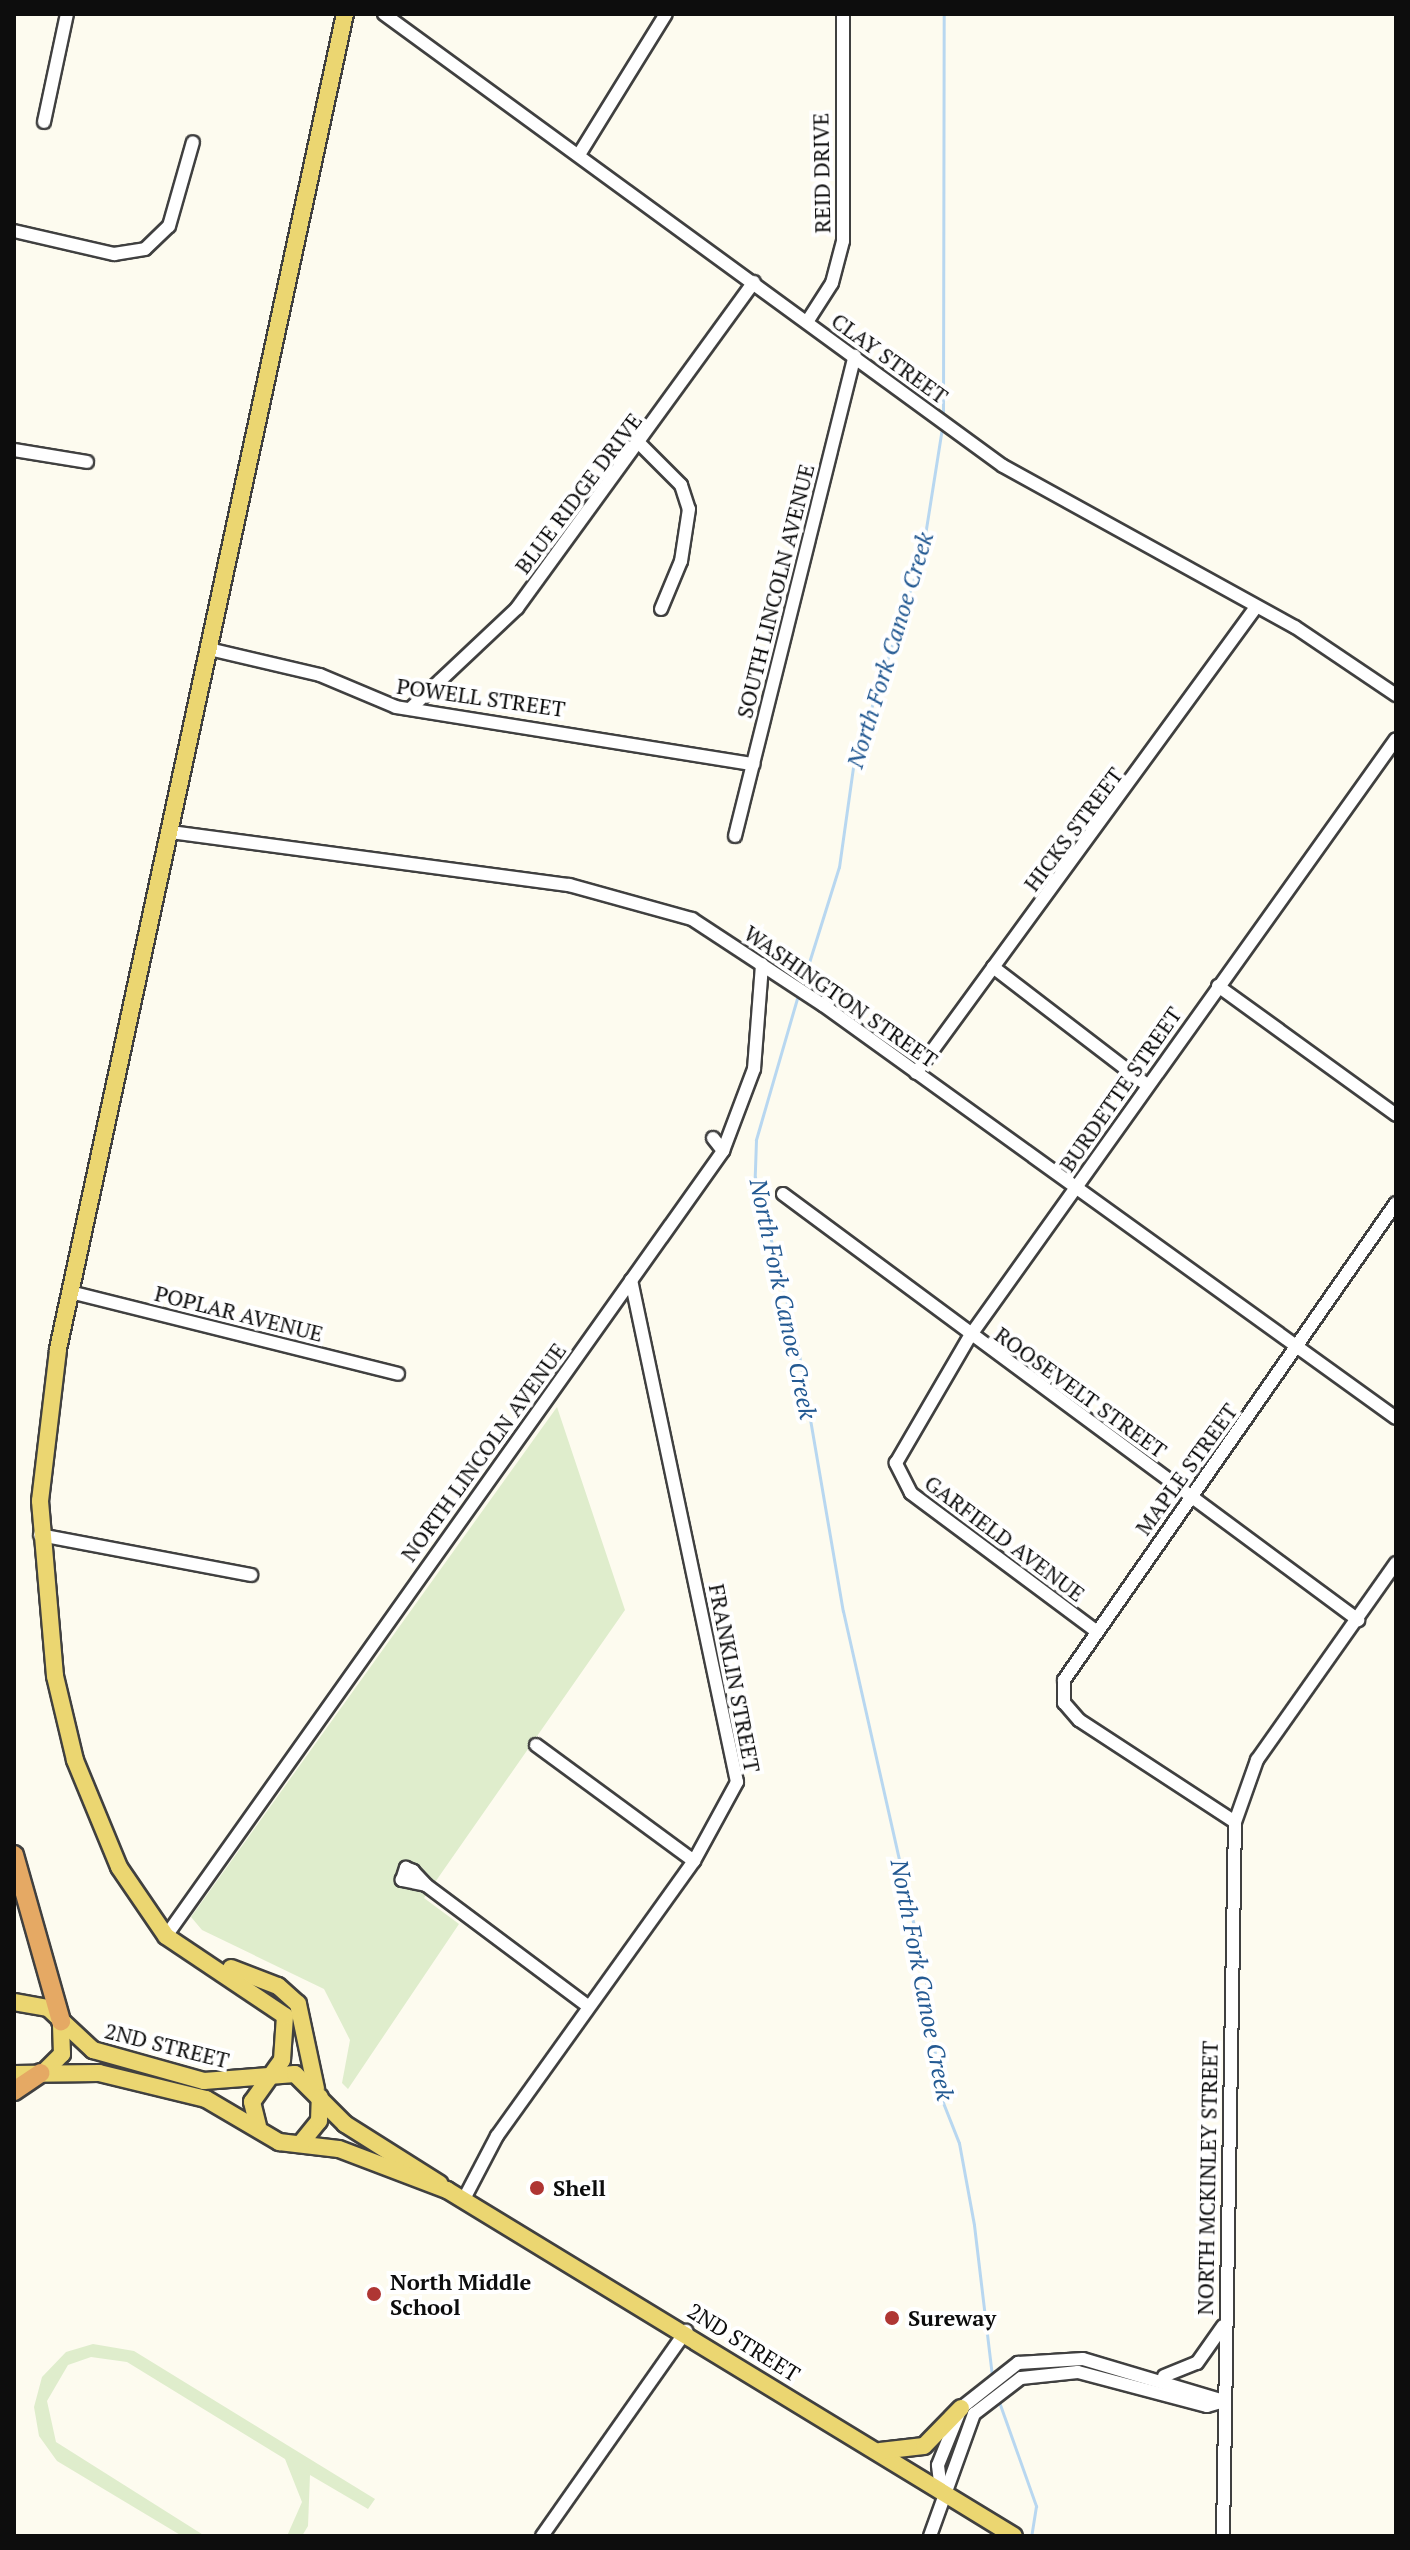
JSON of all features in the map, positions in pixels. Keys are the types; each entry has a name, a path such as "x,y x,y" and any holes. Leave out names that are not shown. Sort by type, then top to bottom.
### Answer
{"highway":[{"path":"14,1855 61,2021"},
{"path":"14,2091 41,2073"}],"main road":[{"path":"258,2126 252,2102 272,2076 286,2049 285,2016 200,1955 166,1936 119,1867 75,1760 48,1629 40,1535 47,1416 70,1292 345,14"},
{"path":"200,1955 278,1986 298,2004 318,2093 319,2121 301,2143"},
{"name":"2ND STREET","path":"14,2002 39,2003 93,2050 204,2081 295,2074 318,2093 345,2124 447,2190 686,2331 870,2449 1008,2532"},
{"path":"41,2073 62,2054 61,2021"},
{"name":"2ND STREET","path":"14,2074 99,2073 206,2099 258,2126 279,2142 339,2149 447,2190"},
{"path":"870,2449 924,2446 969,2406"}],"street":[{"path":"44,122 67,14"},
{"name":"CLAY STREET","path":"384,14 580,153 965,437 1123,539 1256,607 1396,695"},
{"path":"580,153 666,14"},
{"name":"REID DRIVE","path":"807,322 832,283 843,241 843,14"},
{"path":"14,231 114,254 145,249 169,226 193,142"},
{"name":"BLUE RIDGE DRIVE","path":"411,708 508,619 640,444 754,282"},
{"name":"SOUTH LINCOLN AVENUE","path":"735,836 855,356"},
{"path":"640,444 681,485 689,509 681,561 661,609"},
{"path":"14,450 87,462"},
{"name":"HICKS STREET","path":"916,1073 1256,607"},
{"name":"POWELL STREET","path":"209,649 320,675 411,708 753,764"},
{"name":"BURDETTE STREET","path":"896,1472 899,1455 970,1336 1396,739"},
{"name":"WASHINGTON STREET","path":"171,832 650,902 762,964 823,1005 1073,1190 1396,1418"},
{"name":"NORTH LINCOLN AVENUE","path":"166,1936 723,1151 754,1069 762,964"},
{"path":"993,967 1147,1085"},
{"path":"1218,986 1396,1115"},
{"path":"713,1138 723,1151"},
{"name":"ROOSEVELT STREET","path":"783,1194 970,1336 1358,1620"},
{"name":"MAPLE STREET","path":"1235,1822 1119,1747 1062,1699 1064,1680 1396,1203"},
{"name":"FRANKLIN STREET","path":"464,2199 497,2136 694,1861 729,1804 737,1770 631,1280"},
{"name":"POPLAR AVENUE","path":"70,1292 398,1374"},
{"name":"GARFIELD AVENUE","path":"896,1472 911,1493 1096,1631"},
{"path":"40,1535 251,1575"},
{"name":"NORTH MCKINLEY STREET","path":"1223,2536 1235,1822 1257,1760 1396,1563"},
{"path":"536,1745 694,1861"},
{"path":"426,1885 588,2006"},
{"path":"1151,2375 1188,2369 1225,2323"},
{"path":"542,2536 686,2331"},
{"path":"930,2536 941,2490 938,2465 969,2406 1018,2363 1067,2357 1151,2375 1224,2401"},
{"path":"969,2406 1021,2378 1078,2372 1207,2406 1224,2401"}],"green space":[{"path":"557,1407 625,1610 424,1898 459,1924 348,2089 342,2083 350,2040 324,1989 202,1930 191,1917"},
{"path":"93,2344 134,2351 375,2499 368,2509 310,2475 308,2526 302,2536 287,2536 302,2502 285,2459 127,2362 91,2357 68,2365 47,2401 56,2442 205,2536 182,2536 57,2461 39,2436 34,2407 42,2377 66,2352"}],"waterway":[{"name":"North Fork Canoe Creek","path":"943,416 944,14"},
{"name":"North Fork Canoe Creek","path":"801,988 839,867 854,760 922,554 942,428"},
{"name":"North Fork Canoe Creek","path":"798,995 756,1140 755,1177 797,1343 843,1611 925,1974 940,2095 959,2143 974,2225 992,2376"},
{"name":"North Fork Canoe Creek","path":"998,2399 1036,2506 1031,2536"}],"place":[{"name":"Shell","path":"537,2188"},
{"name":"North Middle School","path":"374,2294"},
{"name":"Sureway","path":"892,2318"}]}
